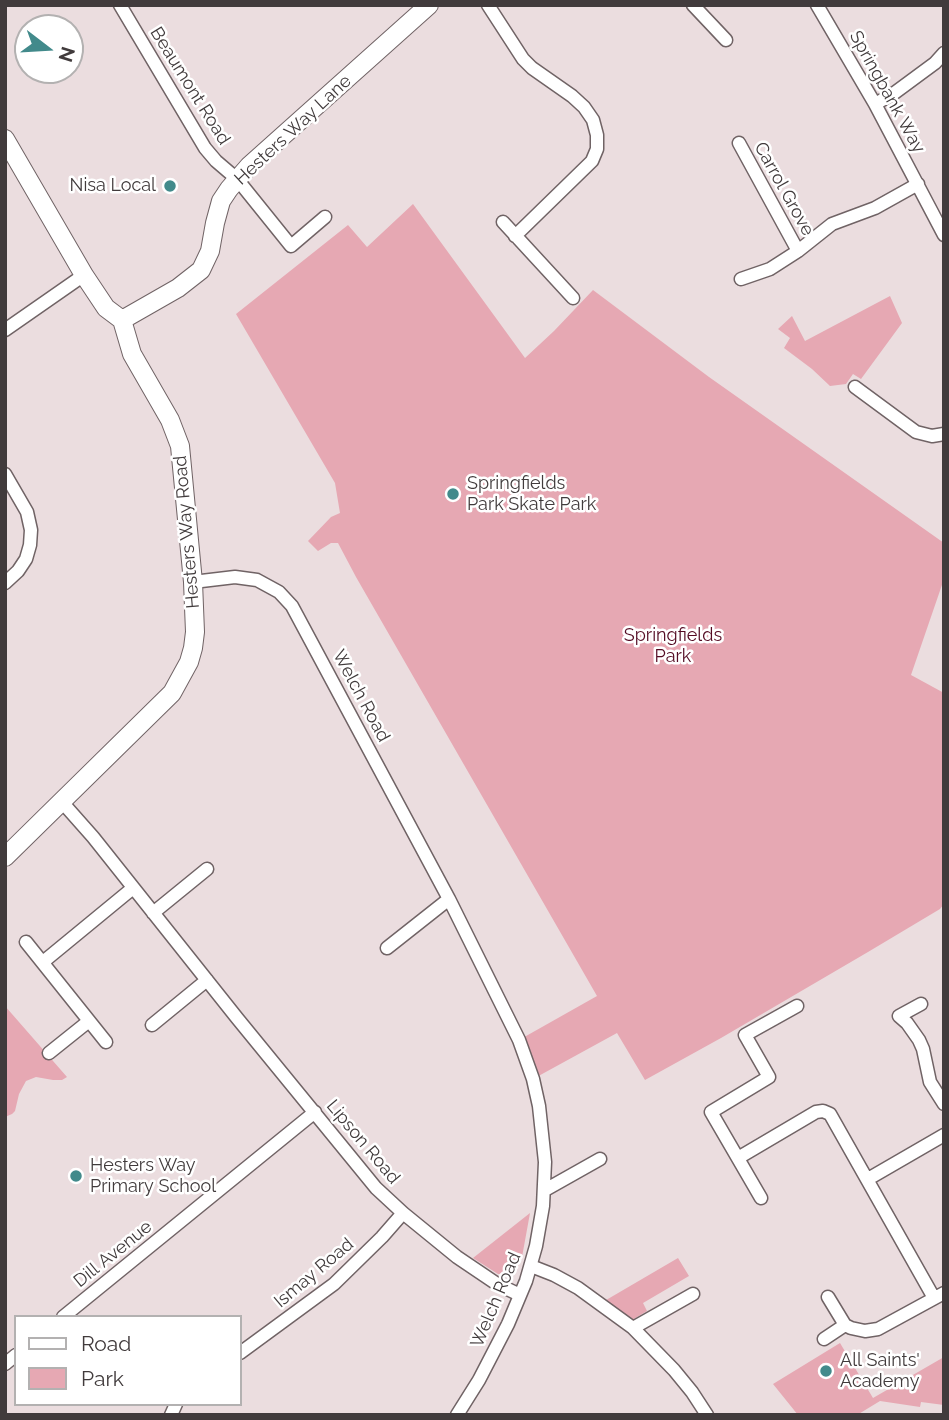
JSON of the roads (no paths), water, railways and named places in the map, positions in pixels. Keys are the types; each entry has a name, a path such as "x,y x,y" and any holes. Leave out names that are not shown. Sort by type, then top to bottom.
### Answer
{"street":[{"name":"Beaumont Road","path":"120,5 205,148 237,179 291,246 325,217"},
{"name":"Hesters Way Lane","path":"122,320 178,288 201,270 210,251 221,201 237,179 429,5"},
{"path":"488,5 532,68 584,107 593,120 597,135 597,149 592,161 515,236"},
{"name":"Springbank Way","path":"817,5 875,104 943,232"},
{"path":"700,8 726,40"},
{"path":"875,104 894,94 939,58"},
{"name":"Hesters Way Road","path":"5,139 106,308 122,320 132,354 170,420 180,446 195,632 193,648 182,678 172,693 5,856"},
{"name":"Carrol Grove","path":"739,143 798,251"},
{"name":"Carrol Grove","path":"741,279 770,269 832,224 874,208 918,184"},
{"path":"503,222 573,298"},
{"path":"5,330 85,275"},
{"path":"855,387 916,432 932,436 944,434"},
{"path":"5,474 27,512 32,530 26,559 5,583"},
{"name":"Welch Road","path":"193,582 235,577 257,580 279,592 292,606 449,900 519,1040 530,1070 543,1134 545,1190 540,1226 531,1266 520,1295 494,1353 457,1415"},
{"name":"Lipson Road","path":"62,802 376,1188 457,1257 497,1284 520,1295"},
{"path":"153,913 207,869"},
{"path":"43,962 133,888"},
{"path":"387,948 449,900"},
{"path":"26,942 106,1042"},
{"path":"152,1025 207,980"},
{"path":"922,1003 899,1016 919,1040 930,1082 944,1104"},
{"path":"761,1198 711,1112 769,1077 745,1035 797,1006"},
{"path":"49,1053 89,1021"},
{"path":"738,1158 816,1112 823,1111 833,1116 939,1295 878,1329 858,1330 845,1325 828,1297"},
{"name":"Dill Avenue","path":"65,1315 315,1112"},
{"path":"868,1179 944,1135"},
{"path":"545,1190 600,1159"},
{"name":"Ismay Road","path":"242,1352 334,1284 403,1213"},
{"path":"531,1266 578,1288 633,1328 674,1370 707,1415"},
{"path":"633,1328 693,1294"},
{"path":"824,1339 845,1325"}],"place":[{"name":"Nisa Local","path":"170,186"},
{"name":"Springfields Park Skate Park","path":"453,494"},
{"name":"Hesters Way Primary School","path":"76,1176"},
{"name":"All Saints' Academy","path":"826,1371"}],"park label":[{"name":"Springfields Park","path":"673,646"}]}
